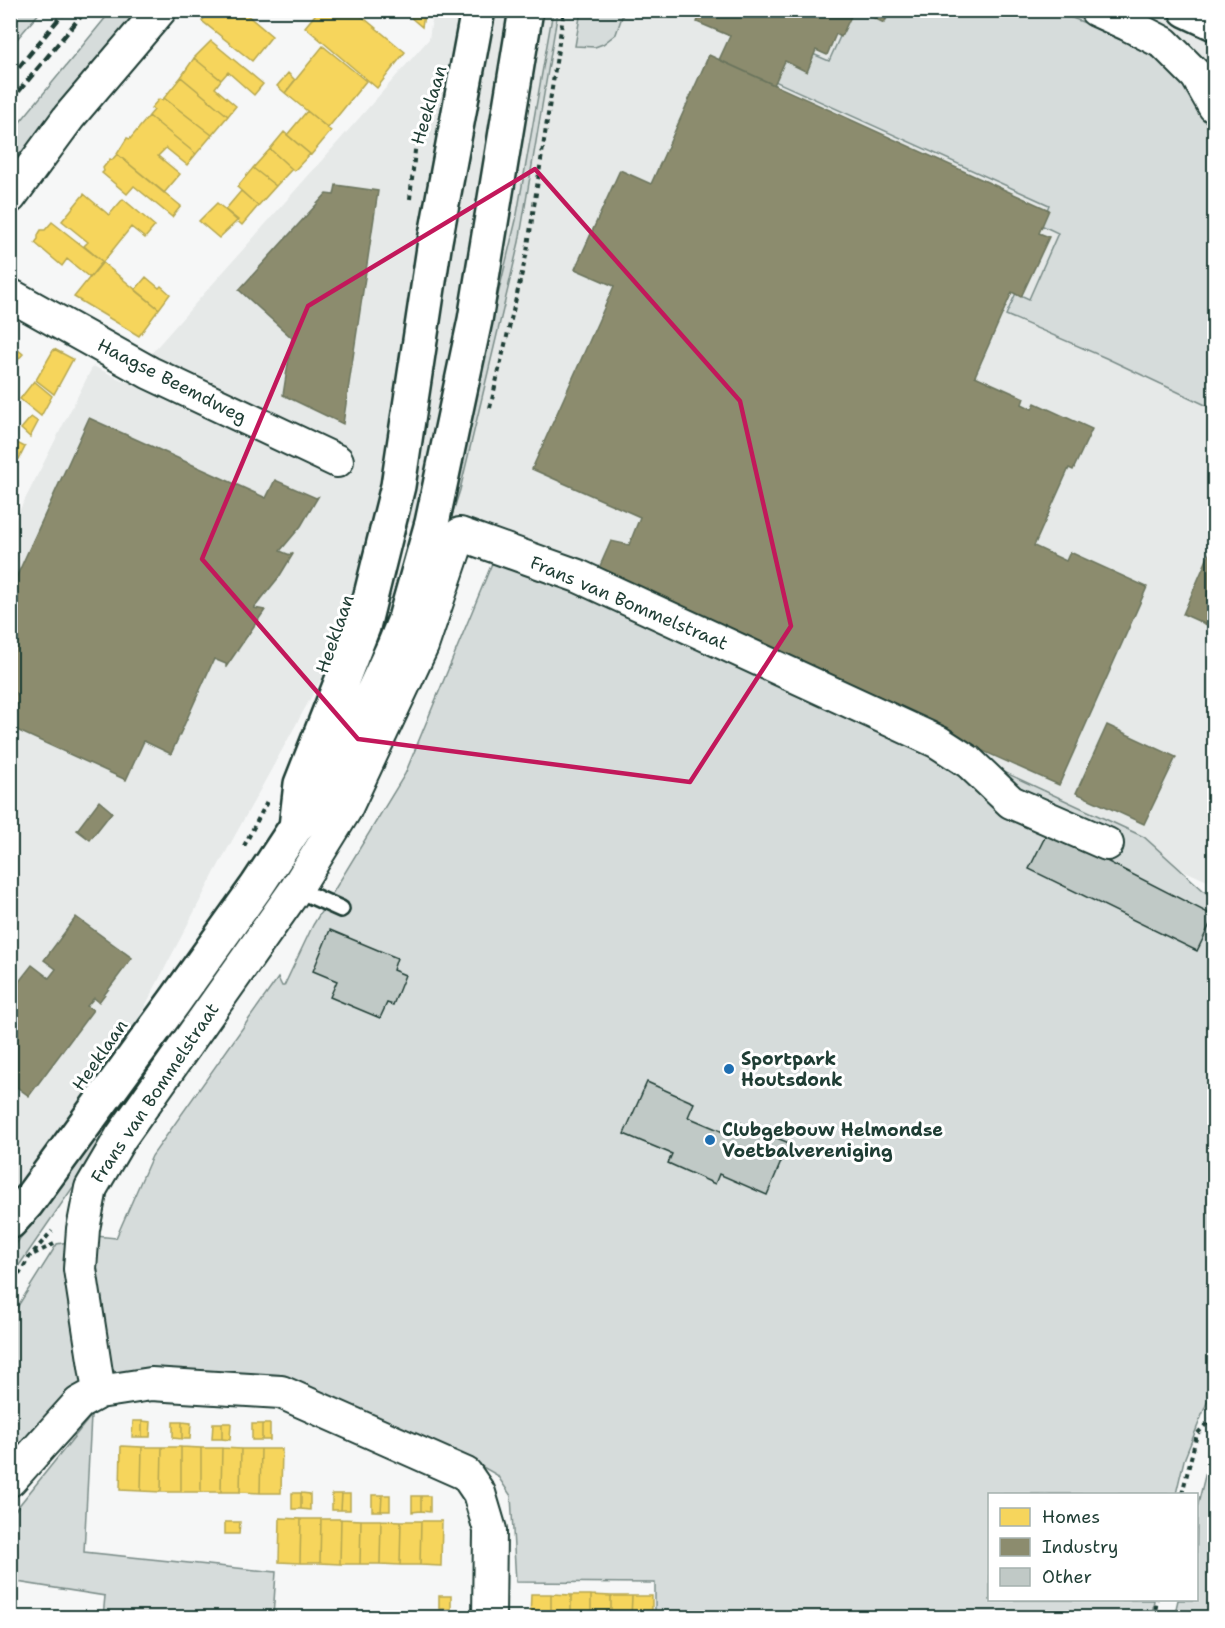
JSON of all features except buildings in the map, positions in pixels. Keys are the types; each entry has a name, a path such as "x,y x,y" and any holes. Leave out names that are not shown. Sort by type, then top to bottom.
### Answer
{"main road":[{"name":"Heeklaan","path":"296,827 301,784 363,627 398,486 435,241 478,10"},
{"name":"Heeklaan","path":"10,1222 27,1203 169,1010 296,827 326,794 394,646 405,619 432,524 475,320 526,10"},
{"path":"1186,10 1215,23"}],"street":[{"path":"10,197 69,117 160,10"},
{"path":"1096,10 1164,43 1197,76 1215,106"},
{"name":"Haagse Beemdweg","path":"10,295 150,373 337,461"},
{"name":"Frans van Bommelstraat","path":"99,1392 80,1269 83,1229 91,1188 121,1137 296,889 345,810 417,656 460,534 578,576 938,742 969,762 1011,802 1107,844"},
{"path":"10,1480 79,1403 99,1392 151,1384 281,1392 466,1474 479,1493 490,1530 489,1617"}],"lane":[{"path":"296,889 340,909"}],"path":[{"path":"490,410 527,252 564,10"},
{"name":"Heeklaan","path":"411,206 410,195 416,141 427,110"},
{"path":"242,850 268,800"},
{"path":"10,1290 30,1256"},
{"path":"1182,1493 1197,1434 1210,1420 1215,1419"},
{"path":"1154,1617 1157,1601"}],"highlighted area":[{"path":"535,169 740,401 791,626 690,782 358,739 202,559 308,306"}],"shaded area":[{"path":"581,10 624,11 616,34 595,47 575,46"},
{"path":"852,10 865,11 886,20 891,11 1055,11 1115,35 1148,52 1160,59 1181,78 1214,133 1214,409 1106,358 1006,315 1016,293 1029,299 1058,233 1041,225 1049,205 768,78 785,42 829,61"},
{"path":"10,11 41,11 11,46"},
{"path":"111,11 147,11 11,179 11,133"},
{"path":"433,11 1214,11 1214,884 408,521 216,870 55,1179 11,1239 11,527 93,366 126,382 429,39"},
{"path":"553,11 558,11 519,242 460,490 407,656 327,819 11,1277 11,1251 308,833 447,507 516,220"},
{"name":"Sportpark Houtsdonk","path":"502,539 1144,837 1214,900 1214,1400 1208,1400 1184,1460 1176,1493 988,1493 988,1601 1154,1601 1152,1617 655,1617 655,1583 516,1582 511,1496 497,1475 467,1458 292,1382 115,1372 111,1367 94,1287 96,1236 116,1238 152,1156 278,978 284,986 313,925 405,774"},
{"path":"68,1242 86,1386 11,1469 11,1317 57,1244"},
{"path":"91,1416 84,1552 276,1572 273,1617 103,1617 105,1596 11,1581 10,1519"},
{"path":"1214,1455 1214,1617 1174,1617 1178,1601 1198,1601 1198,1504 1206,1472"}],"railway":[{"path":"10,78 66,10"},
{"path":"10,102 86,10"}],"place":[{"name":"Sportpark Houtsdonk","path":"729,1069"},
{"name":"Clubgebouw Helmondse Voetbalvereniging","path":"710,1140"}]}
